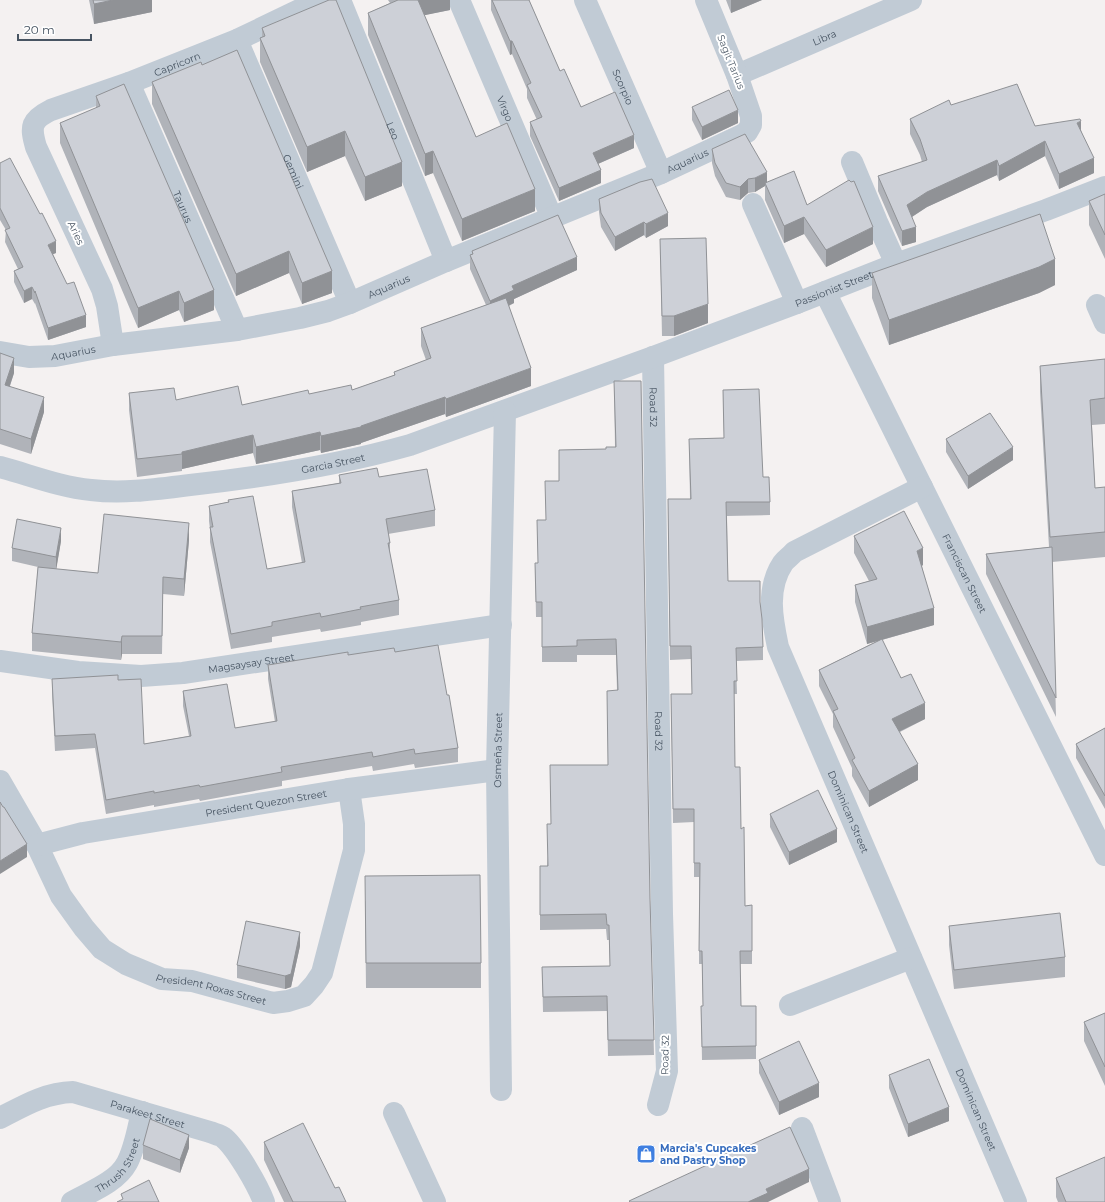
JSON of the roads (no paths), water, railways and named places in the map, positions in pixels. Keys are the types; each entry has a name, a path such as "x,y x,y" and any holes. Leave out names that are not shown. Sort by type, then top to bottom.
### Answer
{"street":[{"name":"Capricorn","path":"33,123 41,115 51,110 129,83 237,40 320,0"},
{"name":"Leo","path":"340,0 446,261"},
{"name":"Virgo","path":"459,0 552,218"},
{"name":"Scorpio","path":"585,0 661,173"},
{"name":"Sagit Tarius","path":"706,0 749,107 751,125"},
{"name":"Libra","path":"737,75 911,0"},
{"name":"Gemini","path":"237,40 350,303"},
{"name":"Taurus","path":"129,83 237,330"},
{"name":"Aries","path":"33,123 32,133 36,146 102,289 107,306 113,346"},
{"name":"Aquarius","path":"0,352 29,357 55,356 113,346 237,330 300,318 350,303 446,261 661,173 740,136 747,132 751,125"},
{"path":"852,162 896,264"},
{"name":"Passionist Street","path":"653,357 896,264 1105,187"},
{"path":"753,204 797,303"},
{"name":"Franciscan Street","path":"825,292 1105,855"},
{"name":"Garcia Street","path":"0,467 55,483 90,490 128,492 238,480 380,453 410,445 653,357"},
{"name":"Road 32","path":"653,357 662,898 667,1071 658,1105"},
{"name":"Osmeña Street","path":"501,1090 497,770 505,410"},
{"name":"Dominican Street","path":"922,487 794,552 783,562 774,582 772,622 778,647 1016,1202"},
{"name":"Magsaysay Street","path":"0,661 78,672 141,676 183,673 501,625"},
{"name":"President Quezon Street","path":"37,844 83,833 349,789 497,770"},
{"name":"President Roxas Street","path":"0,781 37,844 61,896 84,928 102,949 126,964 162,979 192,981 273,1003 288,1001 304,996 322,973 354,850 354,824 349,789"},
{"path":"790,1005 911,958"},
{"name":"Parakeet Street","path":"0,1118 47,1095 73,1092 223,1136 232,1146 258,1189 264,1202"},
{"name":"Thrush Street","path":"72,1202 111,1180 127,1164 131,1155 142,1112"},
{"path":"394,1113 435,1202"},
{"path":"802,1128 826,1200"}],"place":[{"name":"Marcia's Cupcakes and Pastry Shop","path":"646,1154"}]}
